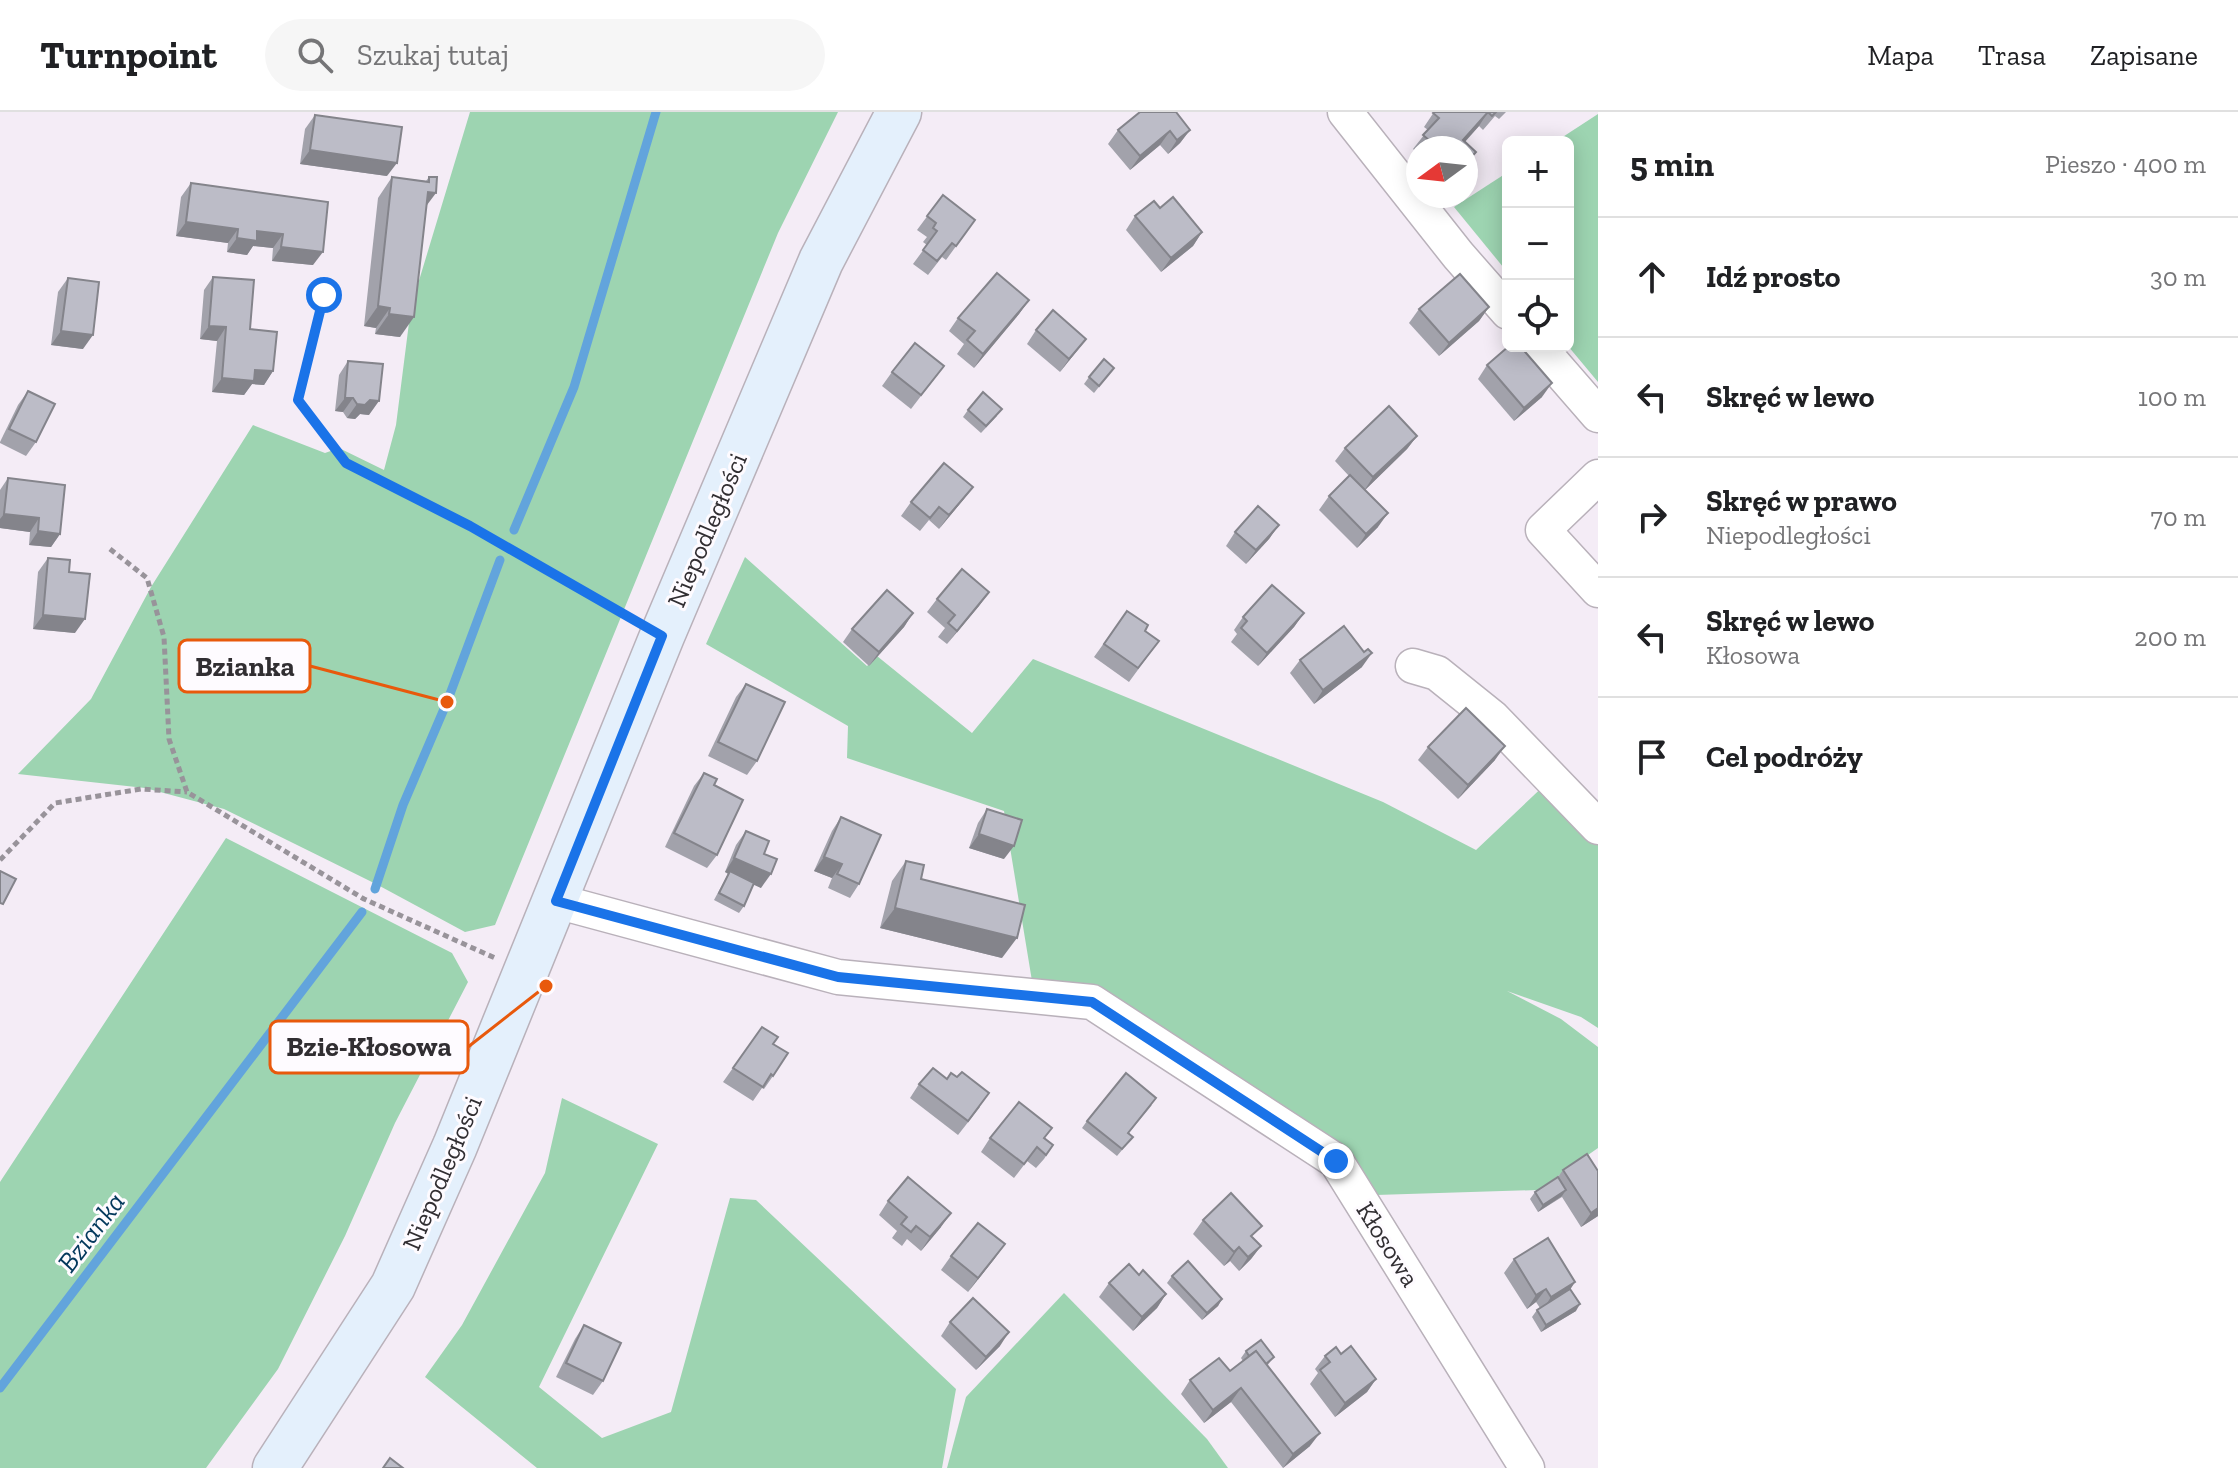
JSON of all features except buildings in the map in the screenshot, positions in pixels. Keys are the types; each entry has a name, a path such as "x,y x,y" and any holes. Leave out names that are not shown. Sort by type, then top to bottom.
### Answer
{"street":[{"name":"Niepodległości","path":"275,1468 393,1286 455,1146 662,636 821,261 899,112"},
{"path":"1345,112 1458,255 1502,305"},
{"path":"1543,352 1598,415"},
{"path":"1598,477 1543,530 1598,590"},
{"path":"1413,666 1437,673 1493,718 1598,827"},
{"name":"Kłosowa","path":"556,901 838,977 1092,1002 1336,1161 1527,1468"}],"path":[{"path":"324,295 298,400 346,463 470,526 662,636"},
{"path":"110,549 147,578 164,637 169,739 187,792"},
{"path":"0,860 55,803 141,789 187,792 364,899 525,972"}],"green space":[{"path":"470,112 838,112 778,233 495,925 465,932 224,809 145,788 18,774 91,699 151,587 253,425 325,453 339,448 384,470 396,425 411,307"},
{"path":"1598,114 1598,382 1573,352 1574,136 1564,136"},
{"path":"1502,176 1502,266 1455,208 1478,208 1478,191"},
{"path":"745,557 867,666 877,656 972,733 1033,659 1383,802 1476,850 1551,779 1598,831 1598,1028 1581,1017 1507,991 1561,1019 1598,1047 1598,1148 1538,1190 1376,1195 1325,1146 1134,1008 1112,997 1032,981 1004,811 847,758 848,726 706,644"},
{"path":"226,838 452,953 468,982 395,1123 345,1236 278,1369 206,1468 0,1468 0,1182"},
{"path":"562,1098 658,1144 539,1387 602,1438 671,1412 730,1198 756,1200 956,1389 942,1468 537,1468 425,1377 462,1325 545,1173"},
{"path":"1064,1293 1207,1439 1228,1468 947,1468 966,1397"}],"waterway":[{"name":"Bzianka","path":"514,530 574,387 656,112"},
{"name":"Bzianka","path":"375,889 403,805 447,702 500,560"},
{"name":"Bzianka","path":"0,1388 362,912"}],"place":[{"name":"Bzianka","path":"447,702"},
{"name":"Bzie-Kłosowa","path":"546,986"}],"route":[{"path":"324,295 298,400 346,463 470,526 662,636 556,901 838,977 1092,1002 1336,1161"}]}
